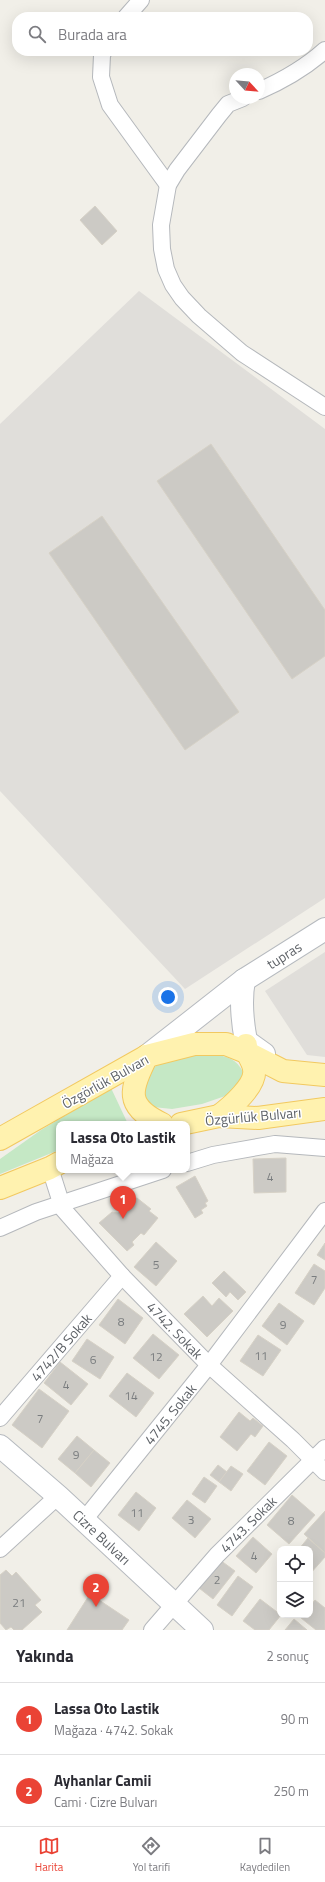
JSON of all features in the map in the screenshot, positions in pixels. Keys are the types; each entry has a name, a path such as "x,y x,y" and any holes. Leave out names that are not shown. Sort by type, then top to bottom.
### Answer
{"main road":[{"name":"Özgörlük Bulvarı","path":"0,1138 146,1056 194,1044 226,1044 246,1047 283,1071 325,1075"},
{"path":"219,1116 233,1105 253,1081 254,1069 246,1047"},
{"path":"146,1056 136,1077 133,1092 135,1100 143,1114 156,1121"},
{"name":"Özgürlük Bulvarı","path":"190,1122 219,1116 258,1118 325,1109"},
{"path":"0,1188 55,1165"}],"street":[{"path":"130,12 141,0"},
{"path":"265,88 285,79 310,63 325,50"},
{"path":"102,56 101,77 110,105 168,185"},
{"path":"229,104 177,170 168,185 161,225 162,249 166,269 173,285 182,298 199,316 242,353 325,407"},
{"name":"tupras","path":"146,1056 244,980 325,929"},
{"path":"244,980 242,993 242,1019 246,1047"},
{"path":"190,1162 213,1155 275,1144 325,1148"},
{"name":"4742. Sokak","path":"56,1173 63,1209 122,1276 209,1365 325,1472"},
{"path":"0,1228 62,1203 154,1173"},
{"name":"4745. Sokak","path":"84,1520 209,1365 325,1211"},
{"name":"4742/B Sokak","path":"0,1418 122,1276"},
{"name":"Cizre Bulvarı","path":"0,1446 58,1496 202,1630"},
{"name":"4743. Sokak","path":"152,1630 217,1555 325,1448"},
{"path":"0,1549 58,1496"}],"shaded area":[{"path":"139,291 325,429 325,898 185,989 0,791 0,424"},
{"path":"325,952 325,1057 307,1055 265,991"}],"green space":[{"path":"207,1053 230,1058 238,1064 245,1075 231,1094 202,1104 172,1109 153,1107 143,1095 146,1074 153,1068 167,1060 174,1058"},
{"path":"111,1088 127,1121 56,1121"},
{"path":"56,1121 56,1151 0,1174 0,1159"}],"building":[{"path":"95,206 117,231 102,245 80,220"},
{"path":"211,444 325,610 325,656 292,679 157,481"},
{"path":"102,516 239,712 185,750 49,553"},
{"path":"286,1158 286,1192 254,1193 253,1159"},
{"path":"195,1176 208,1201 205,1203 207,1206 201,1210 203,1213 195,1218 176,1187"},
{"path":"132,1198 137,1198 151,1209 149,1211 158,1218 144,1235 141,1233 132,1242 134,1245 127,1251 99,1223 112,1212 118,1213"},
{"path":"156,1242 177,1261 156,1286 134,1267"},
{"path":"325,1243 325,1260 317,1255"},
{"path":"314,1264 325,1271 325,1288 314,1305 295,1293"},
{"path":"224,1271 246,1292 238,1300 230,1292 226,1297 212,1283"},
{"path":"203,1296 212,1306 219,1298 233,1311 207,1337 184,1314"},
{"path":"118,1299 143,1318 125,1344 99,1325"},
{"path":"279,1303 304,1321 287,1345 262,1326"},
{"path":"153,1334 179,1355 159,1379 133,1358"},
{"path":"258,1335 281,1350 263,1376 240,1361"},
{"path":"87,1339 114,1357 100,1379 72,1361"},
{"path":"60,1362 88,1384 71,1405 44,1383"},
{"path":"127,1373 154,1393 136,1417 109,1396"},
{"path":"39,1389 69,1411 42,1448 12,1425"},
{"path":"239,1412 250,1421 253,1418 263,1426 255,1437 251,1434 237,1451 220,1437"},
{"path":"77,1436 94,1450 75,1473 58,1459"},
{"path":"269,1442 287,1456 265,1485 247,1471"},
{"path":"94,1450 110,1463 91,1487 75,1473"},
{"path":"218,1465 227,1472 219,1482 210,1475"},
{"path":"231,1466 243,1474 231,1491 219,1482"},
{"path":"204,1477 217,1486 205,1503 192,1494"},
{"path":"136,1492 156,1508 139,1531 118,1515"},
{"path":"292,1495 315,1515 289,1544 267,1525"},
{"path":"187,1500 211,1519 195,1538 172,1518"},
{"path":"325,1511 325,1553 304,1534"},
{"path":"253,1537 272,1554 256,1573 236,1556"},
{"path":"308,1538 325,1553 325,1557 313,1571 313,1546 301,1546"},
{"path":"220,1560 235,1571 213,1599 199,1588"},
{"path":"6,1570 12,1576 16,1572 41,1600 35,1605 42,1612 22,1630 14,1630 11,1627 6,1630 0,1623 0,1575"},
{"path":"238,1576 253,1587 232,1616 217,1605"},
{"path":"90,1594 129,1620 122,1630 67,1630"},
{"path":"260,1599 277,1612 277,1618 279,1618 269,1630 255,1630 243,1621"},
{"path":"315,1600 325,1608 325,1630 316,1630 301,1618 313,1618 313,1602"},
{"path":"294,1619 307,1630 285,1630"}],"place":[{"name":"Lassa Oto Lastik","path":"123,1219"},
{"name":"Ayhanlar Camii","path":"96,1607"}]}
